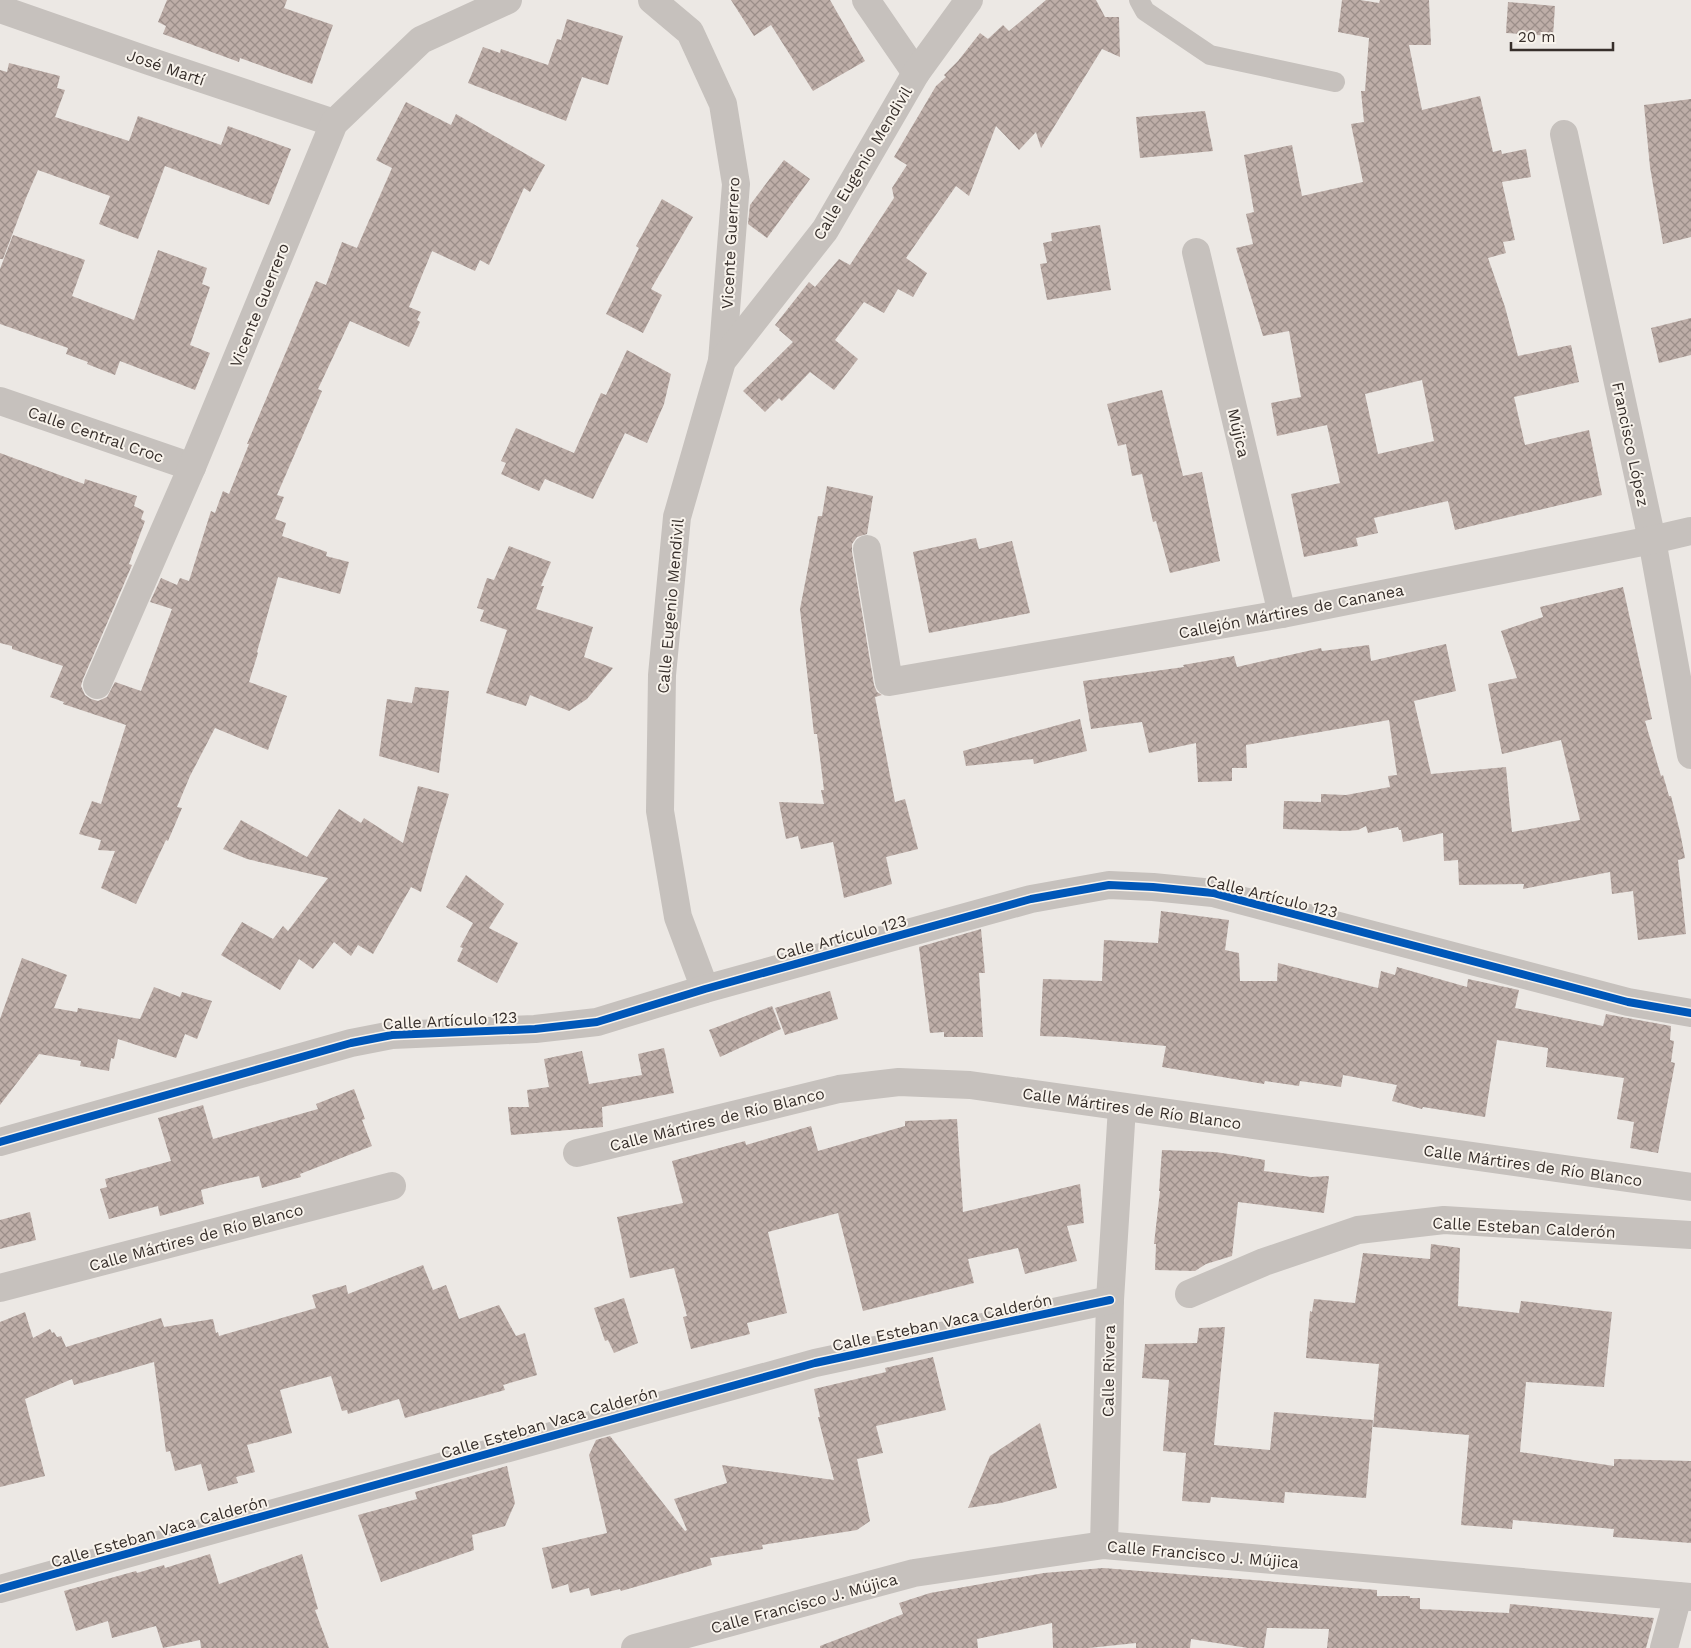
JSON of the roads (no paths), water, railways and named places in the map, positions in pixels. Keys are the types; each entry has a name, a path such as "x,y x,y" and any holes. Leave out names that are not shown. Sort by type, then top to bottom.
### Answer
{"street":[{"name":"Vicente Guerrero","path":"97,685 192,467 334,123 421,40 508,0"},
{"name":"Vicente Guerrero","path":"652,0 690,32 723,104 736,184 722,361"},
{"path":"866,0 916,73"},
{"name":"Calle Eugenio Mendivil","path":"705,989 678,917 660,811 662,675 677,517 722,361 825,230 916,73 969,0"},
{"name":"José Martí","path":"0,9 334,123"},
{"name":"Francisco López","path":"1564,134 1652,540 1691,755"},
{"name":"Mújica","path":"1196,252 1282,614"},
{"name":"Calle Central Croc","path":"0,401 192,467"},
{"name":"Callejón Mártires de Cananea","path":"867,549 888,682 1282,614 1691,531"},
{"name":"Calle Artículo 123","path":"3,1144 351,1043 392,1035 535,1029 597,1022 705,989 1031,900 1108,885 1213,893 1628,1002 1691,1013"},
{"name":"Calle Mártires de Río Blanco","path":"577,1153 839,1089 899,1082 970,1084 1691,1187"},
{"name":"Calle Rivera","path":"1104,1545 1110,1300 1122,1107"},
{"name":"Calle Mártires de Río Blanco","path":"0,1288 392,1186"},
{"name":"Calle Esteban Calderón","path":"1189,1294 1264,1262 1358,1230 1444,1220 1691,1235"},
{"name":"Calle Esteban Vaca Calderón","path":"0,1589 814,1363 1110,1300"},
{"name":"Calle Francisco J. Mújica","path":"635,1648 914,1574 1104,1545 1684,1597"},
{"path":"1664,1648 1684,1597"}],"lane":[{"path":"1139,0 1145,11 1210,55 1335,82"}]}
